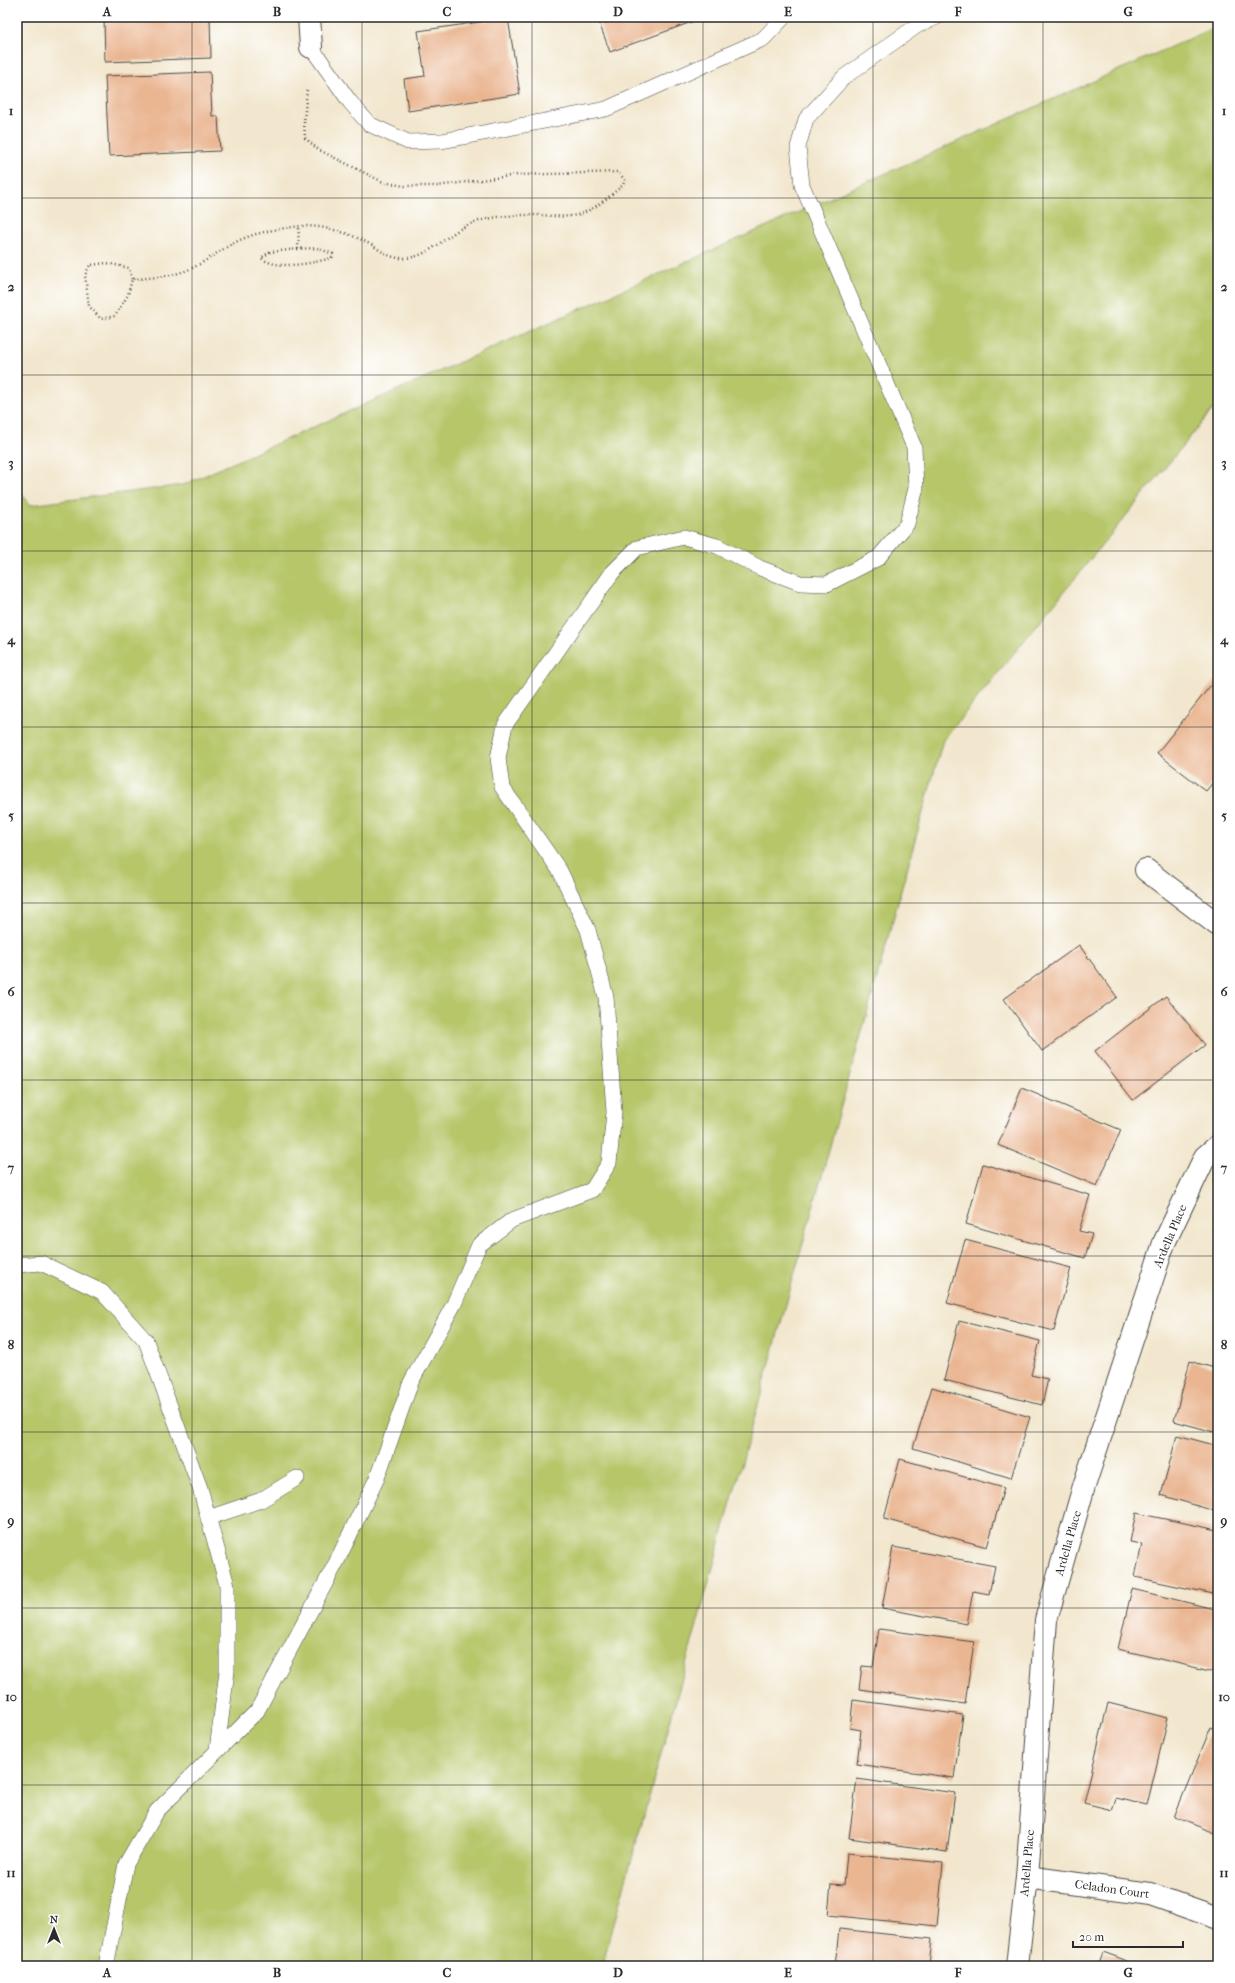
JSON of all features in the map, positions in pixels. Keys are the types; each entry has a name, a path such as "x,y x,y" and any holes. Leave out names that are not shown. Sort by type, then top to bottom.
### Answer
{"street":[{"path":"310,17 311,47"},
{"path":"1146,870 1218,925"},
{"name":"Ardella Place","path":"1016,1966 1027,1877 1046,1620 1084,1486 1164,1243 1205,1157 1218,1146"},
{"name":"Celadon Court","path":"1027,1877 1150,1894 1218,1918"}],"lane":[{"path":"311,47 350,102 369,124 408,142 442,141 606,109 763,38 784,17"},
{"path":"106,1966 126,1864 157,1811 257,1711 336,1563 377,1478 411,1382 454,1304 479,1245 512,1220 592,1190 609,1163 614,1112 606,997 588,930 560,872 502,787 498,758 505,725 612,573 637,548 684,537 716,546 760,568 800,583 827,584 878,558 907,524 916,488 914,447 802,185 798,147 806,119 844,77 918,25 938,17"},
{"path":"17,1265 41,1263 102,1292 146,1341 200,1488 227,1585 227,1671 217,1750"},
{"path":"208,1518 261,1500 297,1478"}],"path":[{"path":"132,279 161,278 184,271 201,264 227,246 254,234 299,226 336,229 368,243 389,257 405,258 424,254 469,224 493,218 530,214 563,217 583,213 598,205 623,185 625,180 618,172 599,171 516,175 436,186 404,186 383,182 318,150 305,138 304,122 311,47"},
{"path":"298,249 299,226"},
{"path":"316,248 333,254 332,258 310,264 287,265 267,262 261,258 270,252 298,249 316,248"},
{"path":"107,263 129,268 132,279 128,295 115,316 101,319 89,306 85,275 90,265 107,263"}],"green space":[{"path":"1218,26 1218,403 943,740 602,1966 17,1966 17,487 30,505 183,485"}],"building":[{"path":"104,17 210,17 211,58 105,62"},
{"path":"597,17 705,17 610,52"},
{"path":"508,18 520,94 408,111 404,79 425,76 418,31"},
{"path":"210,72 212,116 218,116 220,151 109,156 105,76"},
{"path":"1215,680 1218,682 1218,776 1206,791 1157,753"},
{"path":"1079,945 1117,997 1042,1051 1004,999"},
{"path":"1166,996 1205,1045 1133,1100 1095,1051"},
{"path":"1022,1088 1121,1130 1097,1186 998,1145"},
{"path":"983,1164 1090,1195 1079,1231 1092,1234 1085,1258 966,1224"},
{"path":"965,1240 1071,1268 1054,1331 947,1303"},
{"path":"959,1321 1040,1341 1031,1375 1048,1379 1042,1405 944,1380"},
{"path":"1190,1361 1218,1369 1218,1433 1174,1421"},
{"path":"932,1387 1030,1417 1011,1478 913,1448"},
{"path":"1177,1435 1218,1446 1218,1512 1161,1495"},
{"path":"900,1459 1004,1488 987,1547 884,1519"},
{"path":"1136,1513 1218,1530 1218,1595 1135,1577 1142,1544 1130,1542"},
{"path":"893,1547 995,1566 989,1594 973,1591 967,1624 882,1608"},
{"path":"1132,1589 1218,1610 1218,1673 1118,1649"},
{"path":"879,1629 974,1642 965,1704 859,1689 862,1666 873,1667"},
{"path":"853,1700 963,1715 954,1778 857,1764 861,1730 850,1728"},
{"path":"1108,1703 1168,1718 1147,1805 1116,1798 1112,1810 1084,1803"},
{"path":"1211,1727 1218,1730 1218,1834 1174,1817"},
{"path":"857,1779 955,1793 947,1852 849,1838"},
{"path":"847,1853 943,1863 937,1926 828,1915 831,1884 844,1885"},
{"path":"839,1929 932,1939 929,1966 835,1966"},
{"path":"1103,1952 1141,1966 1098,1966"}]}
